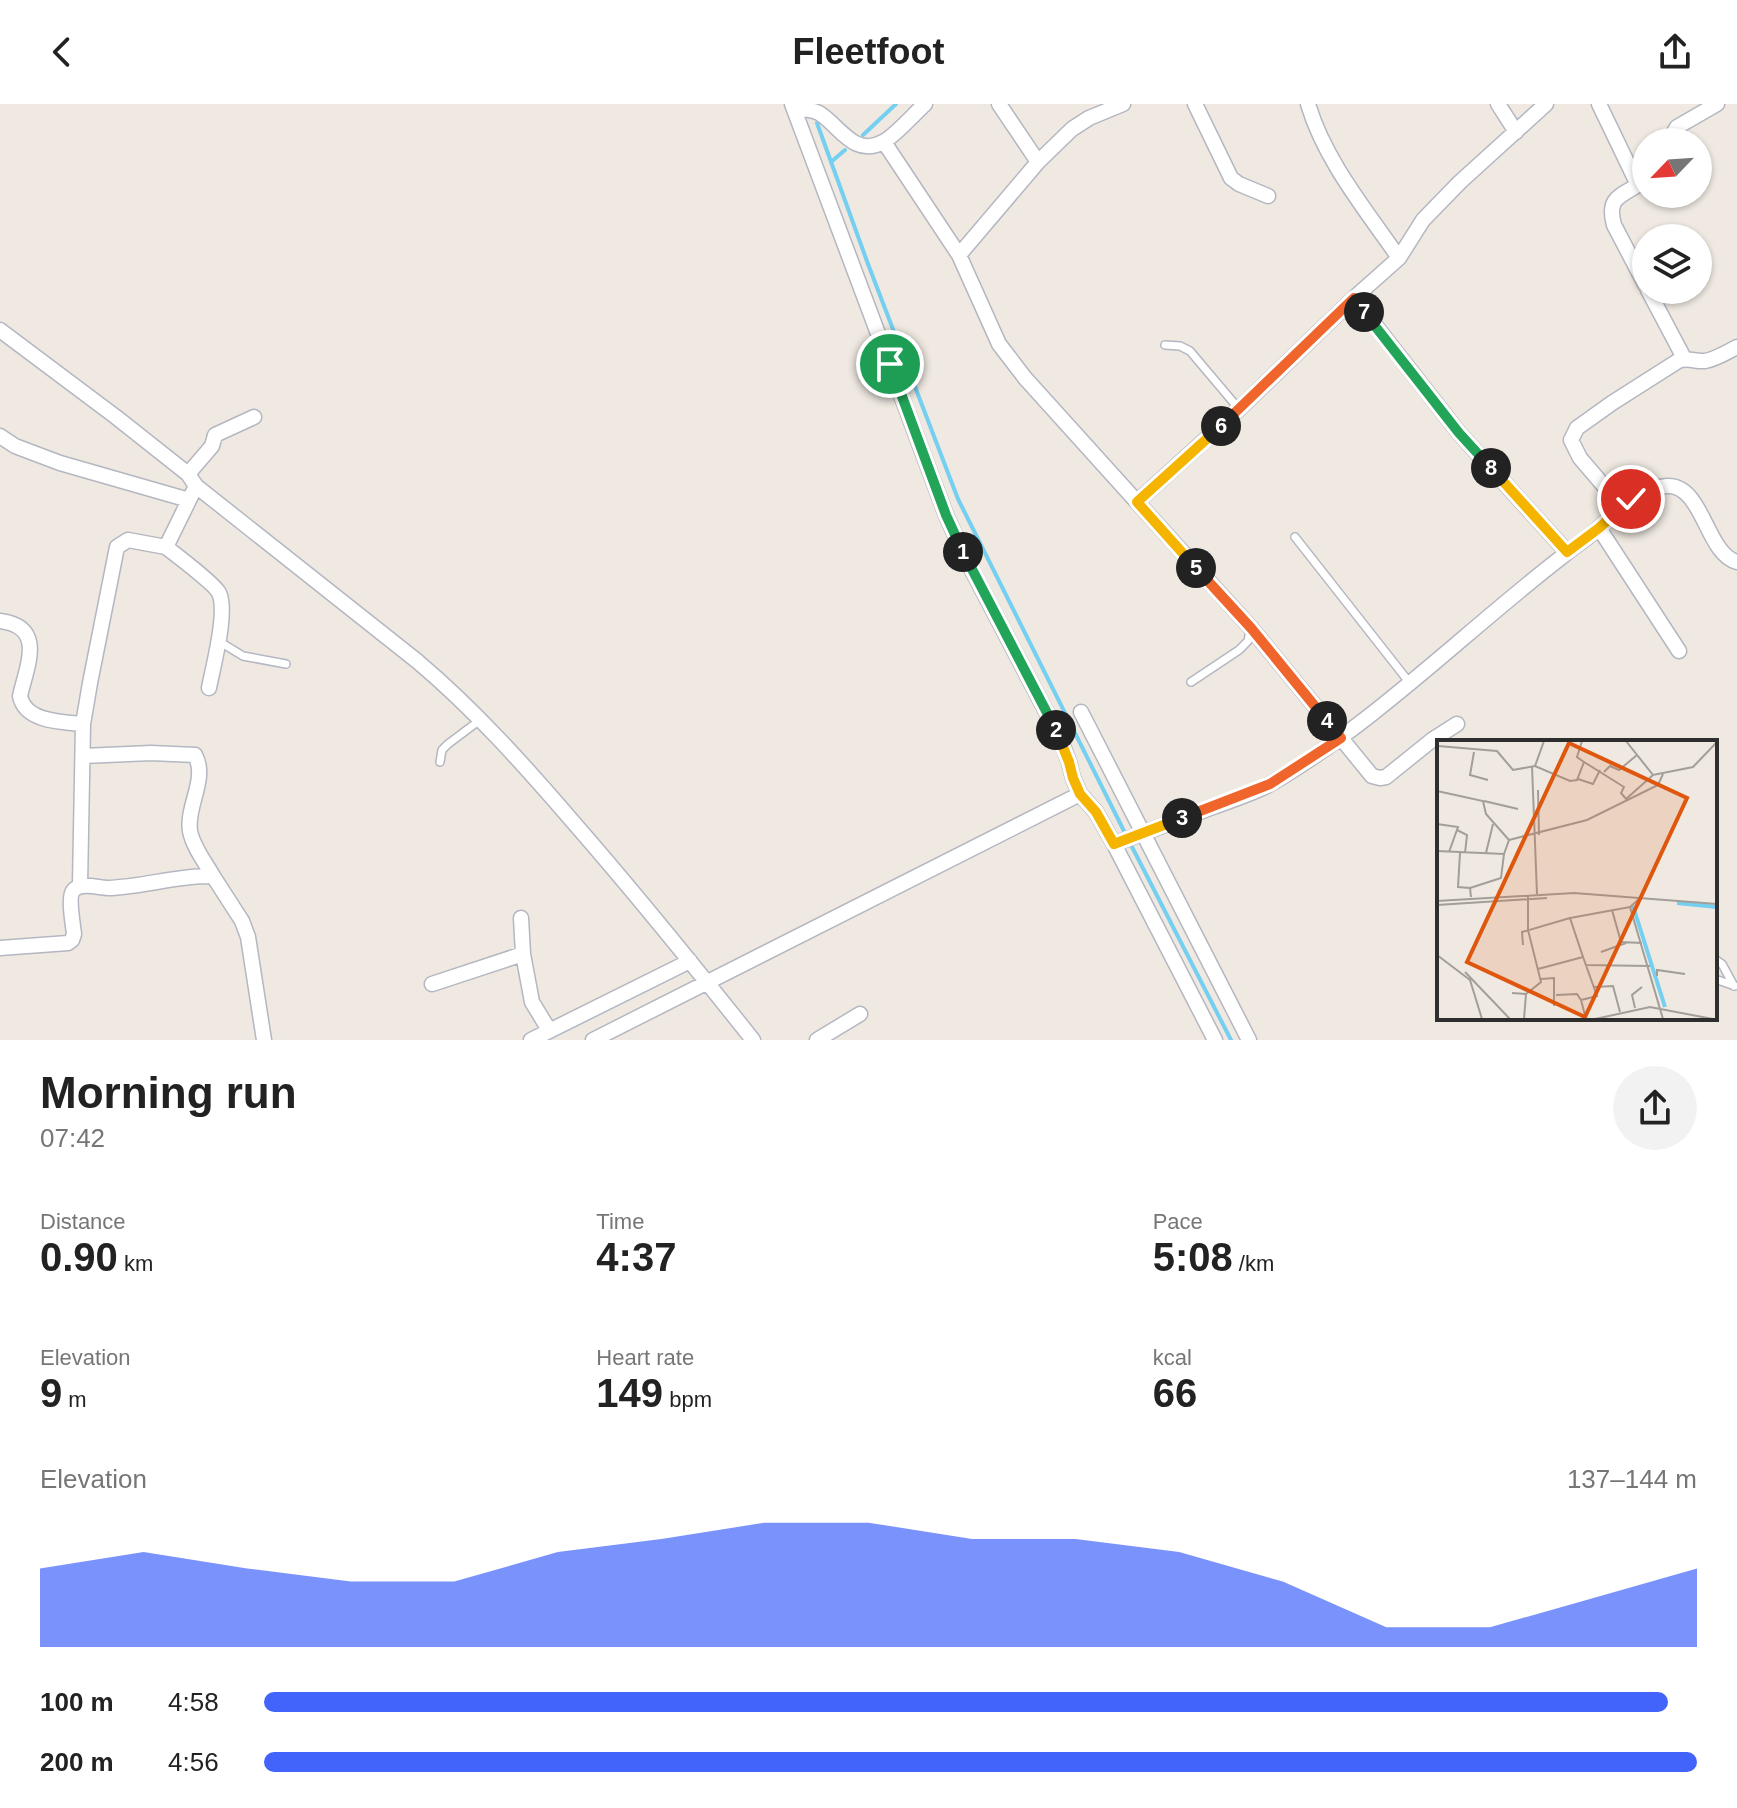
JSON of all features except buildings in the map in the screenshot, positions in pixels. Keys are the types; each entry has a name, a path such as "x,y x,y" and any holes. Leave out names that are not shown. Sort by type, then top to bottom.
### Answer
{"street":[{"path":"793,106 817,113 855,143 874,145 884,142 925,104"},
{"path":"999,104 1038,162"},
{"path":"959,255 1038,162 1079,124 1123,104"},
{"path":"1195,104 1231,178 1268,196"},
{"path":"1308,104 1343,178 1399,258"},
{"path":"1498,104 1516,132"},
{"path":"1137,502 1399,258 1423,220 1546,104"},
{"path":"1599,104 1632,165"},
{"path":"1676,128 1717,104"},
{"path":"793,106 963,553 1060,738 1080,794 1096,812 1114,844 1215,1040"},
{"path":"884,142 959,255 999,344 1025,378 1251,628 1372,776 1386,777 1457,724"},
{"path":"1632,189 1614,199 1611,206 1614,225 1632,259"},
{"path":"1354,298 1459,433 1567,552"},
{"path":"1655,304 1684,358"},
{"path":"0,330 105,408 450,689 534,776 651,912 753,1040"},
{"path":"1622,507 1580,458 1571,440 1577,428 1684,358 1702,362 1737,347"},
{"path":"166,547 189,500 192,480 215,435 254,417"},
{"path":"0,436 15,446 60,463 189,500"},
{"path":"1114,844 1270,784 1341,738 1631,499 1643,493 1665,486 1678,487 1687,494 1729,560 1737,562"},
{"path":"1599,528 1679,651"},
{"path":"80,885 83,724 117,547 128,540 166,547 218,590 222,607 209,688"},
{"path":"0,621 15,623 30,638 20,696 25,708 54,721 83,724"},
{"path":"1081,712 1249,1040"},
{"path":"83,756 195,755 199,763 198,784 190,830 194,844 242,921 248,937 264,1040"},
{"path":"593,1040 705,980 1080,794"},
{"path":"0,948 68,943 72,940 71,896 80,885 110,888 213,876"},
{"path":"521,918 523,954 532,1002 549,1030"},
{"path":"432,984 523,954"},
{"path":"531,1040 691,962"},
{"path":"817,1040 860,1014"}],"lane":[{"path":"1165,345 1180,346 1190,351 1239,409"},
{"path":"1295,537 1409,682"},
{"path":"1191,682 1239,650 1248,641 1251,628"},
{"path":"218,641 243,656 286,664"},
{"path":"440,762 442,750 480,720"},
{"path":"1717,960 1735,987"}],"waterway":[{"path":"863,135 896,104"},
{"path":"817,123 958,499 1126,835"},
{"path":"831,162 845,150"},
{"path":"1130,843 1231,1040"}],"route":[{"path":"890,364 963,553 1060,738 1080,794 1096,812 1114,844 1270,784 1341,738 1251,628 1137,502 1354,298 1459,433 1567,552 1631,499"}]}
